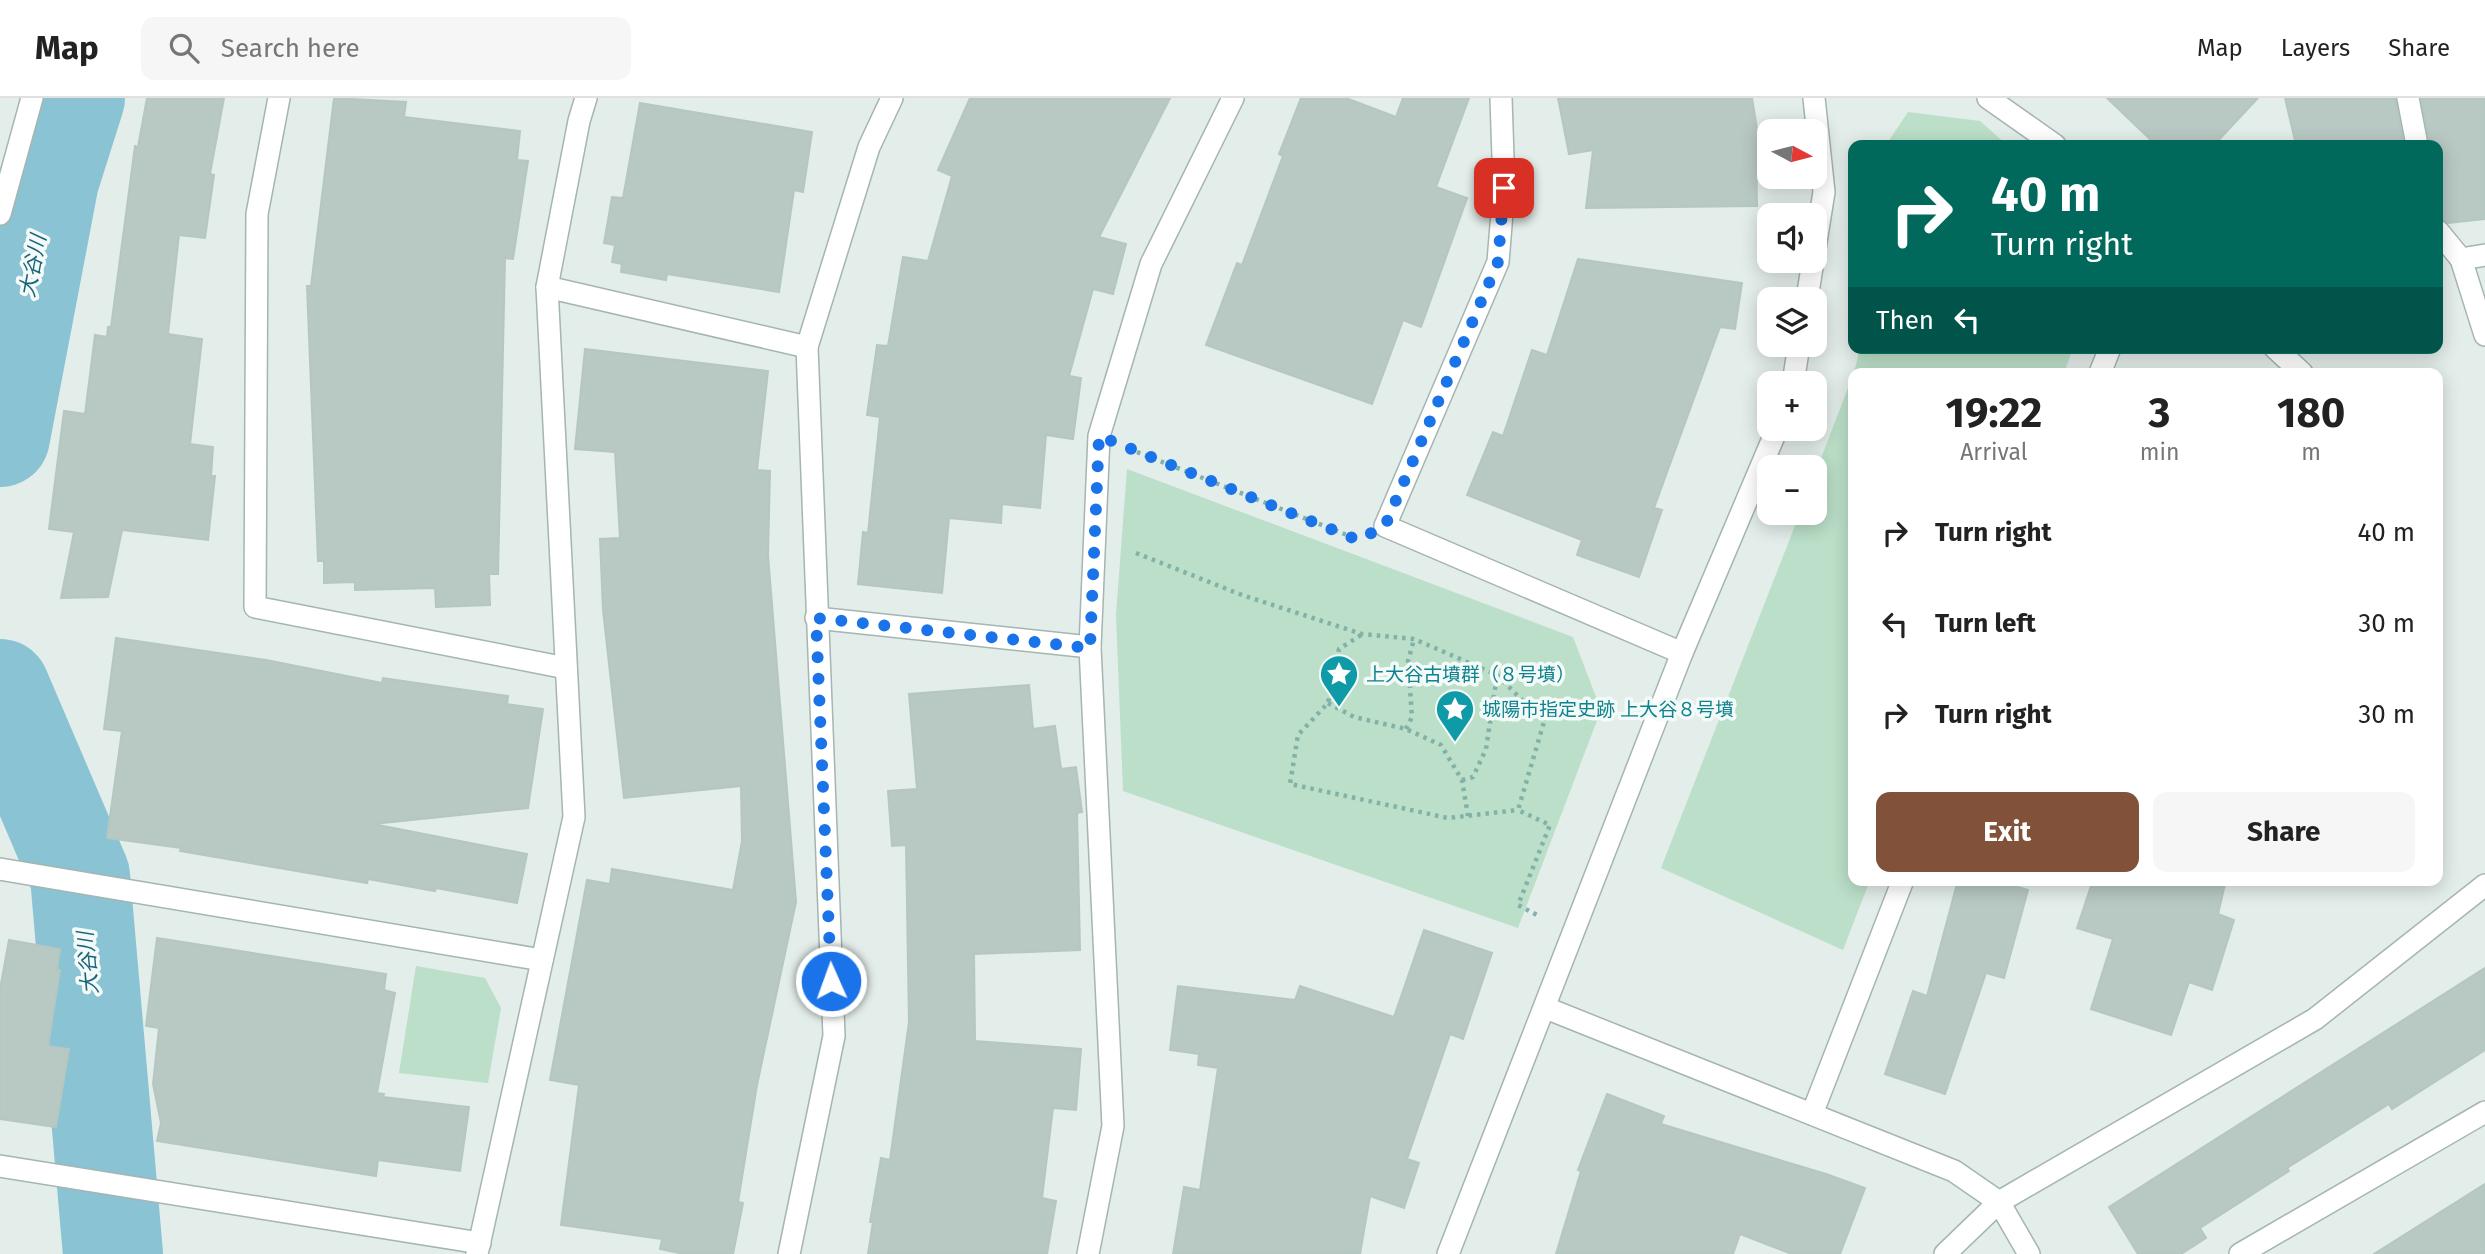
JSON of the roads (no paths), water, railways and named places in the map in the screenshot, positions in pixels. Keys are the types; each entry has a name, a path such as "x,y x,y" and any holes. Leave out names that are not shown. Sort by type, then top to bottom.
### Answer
{"street":[{"path":"0,214 32,98"},
{"path":"279,98 257,214 255,607 566,668"},
{"path":"0,1166 153,1189 478,1249 573,817 547,287 579,121 586,98"},
{"path":"789,1254 834,1037 807,347 869,148 892,98"},
{"path":"1088,1254 1113,1126 1090,648 1099,436 1151,264 1233,98"},
{"path":"1501,98 1504,188 1498,262 1385,526 1682,653"},
{"path":"1814,98 1824,192 1822,203"},
{"path":"1988,98 2048,140"},
{"path":"2408,98 2416,140"},
{"path":"2443,237 2461,259 2485,335"},
{"path":"2461,259 2485,255"},
{"path":"547,287 807,347"},
{"path":"2281,354 2297,368"},
{"path":"1448,1254 1682,653 1772,441"},
{"path":"816,618 1090,648"},
{"path":"0,869 542,960"},
{"path":"1945,1254 1999,1202 2315,1019 2485,885"},
{"path":"1812,1114 1901,886"},
{"path":"1546,1008 1954,1171 1999,1202 2029,1254"},
{"path":"2240,1254 2485,1112"}],"waterway":[{"name":"大谷川","path":"0,437 49,180 75,98"},
{"name":"大谷川","path":"0,689 80,876 113,1254"}],"place":[{"name":"上大谷古墳群（８号墳）","path":"1339,708"},
{"name":"城陽市指定史跡 上大谷８号墳","path":"1455,743"}]}
